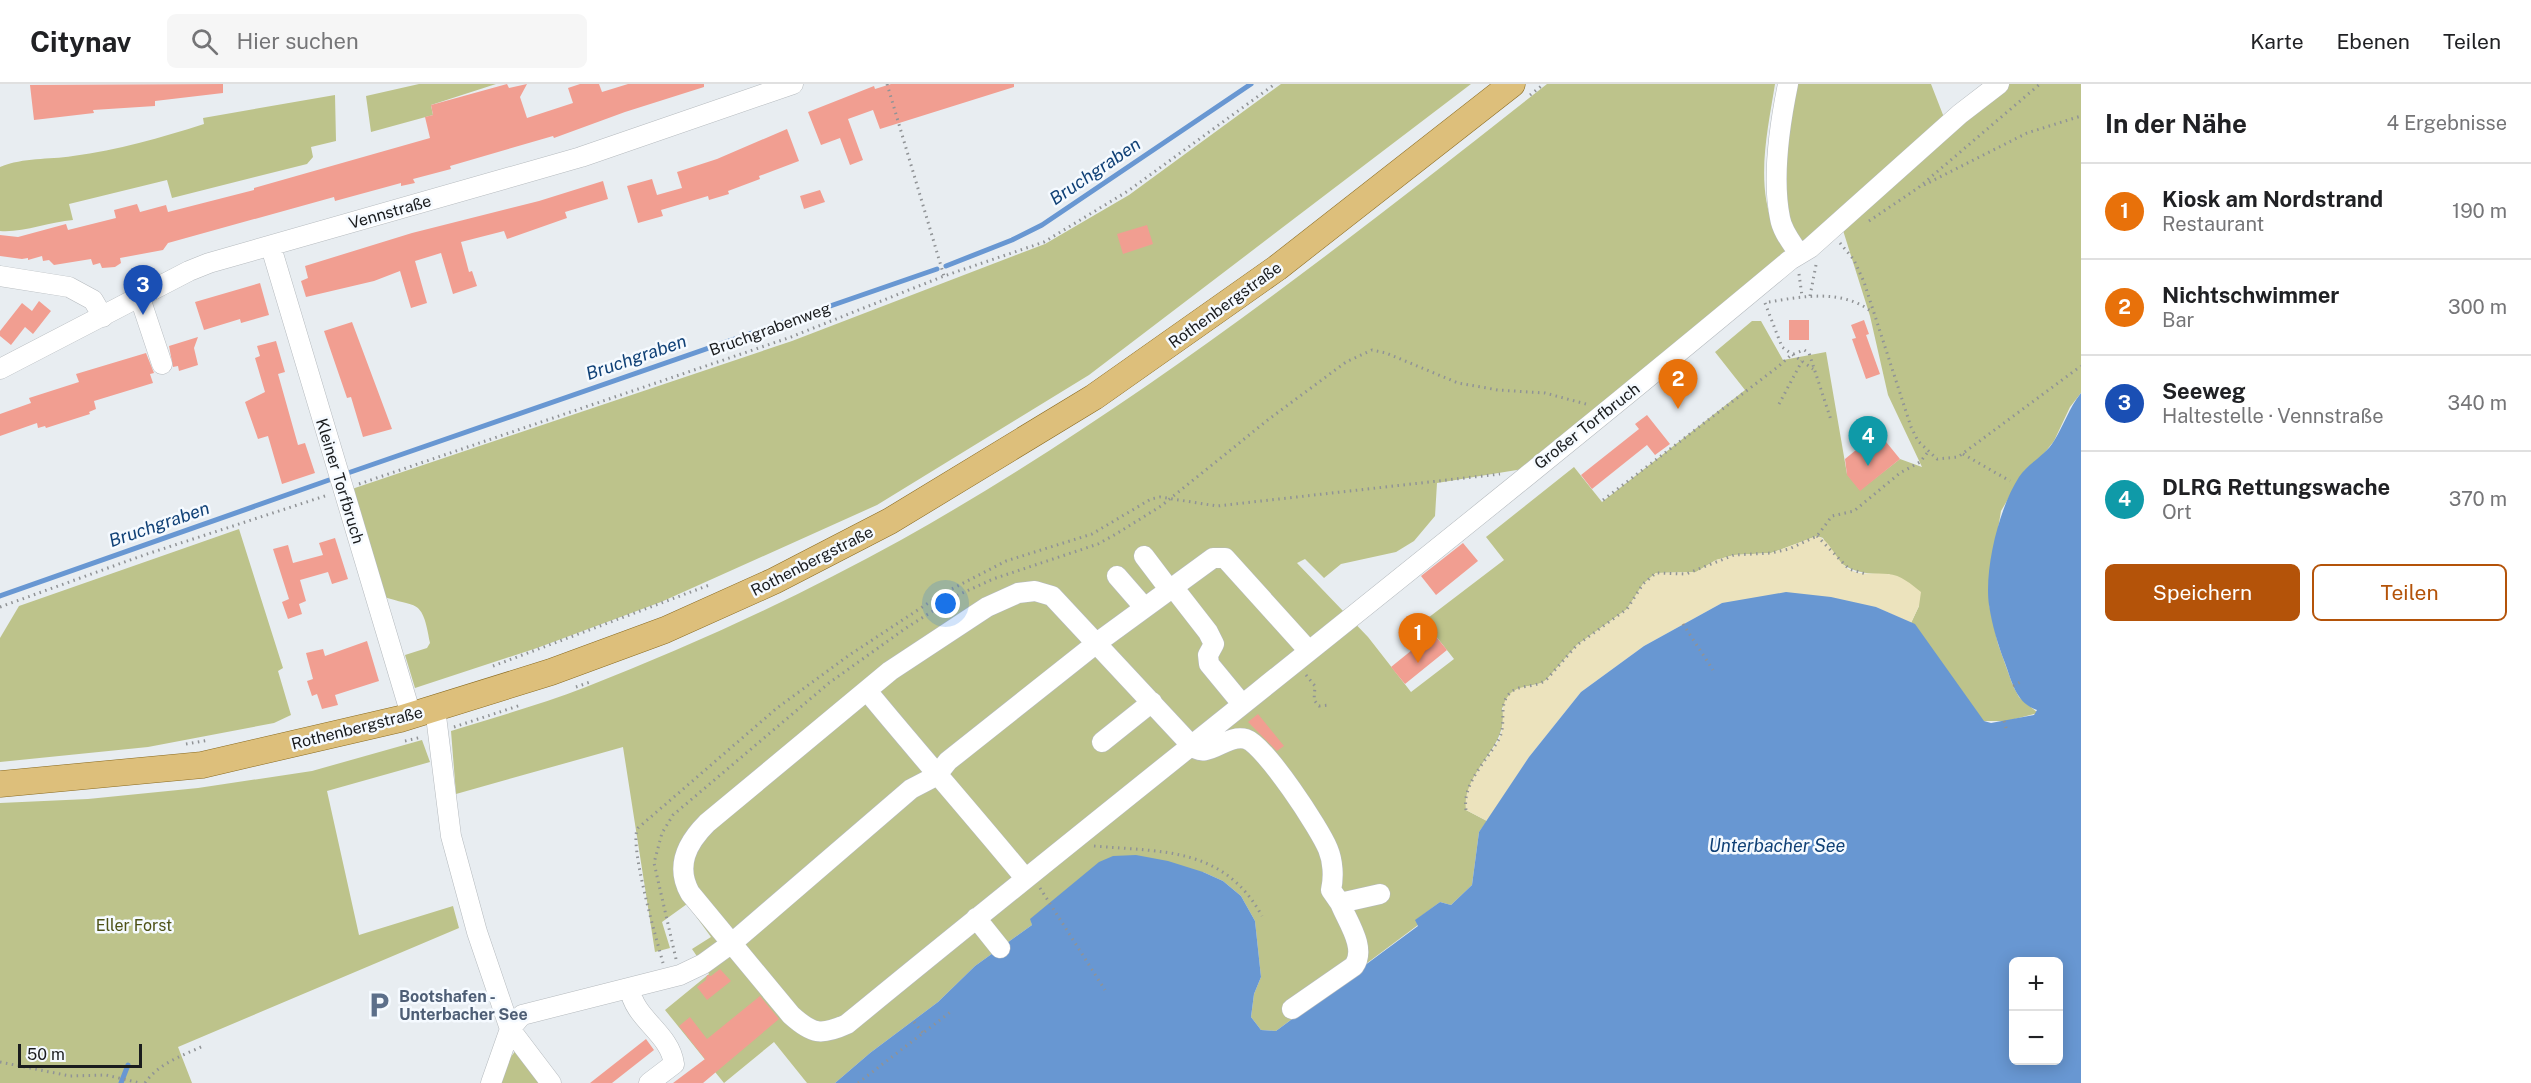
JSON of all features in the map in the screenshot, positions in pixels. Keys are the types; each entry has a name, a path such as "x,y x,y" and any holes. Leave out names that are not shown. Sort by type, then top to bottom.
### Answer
{"main road":[{"name":"Rothenbergstraße","path":"0,784 202,765 423,711 551,672 664,630 774,581 899,515 1094,397 1277,268 1512,84"}],"street":[{"name":"Vennstraße","path":"0,369 209,263 581,157 793,84"},
{"path":"1788,84 1777,180 1780,219 1786,236 1799,254"},
{"name":"Großer Torfbruch","path":"1191,745 1098,642 1052,596 1035,591 1018,593 987,607 890,671 868,692 707,823 688,847 683,858 685,884 791,1015 808,1030 832,1031 847,1024 1025,878 1612,408 1799,254 1820,239 1960,114 1999,84"},
{"name":"Kleiner Torfbruch","path":"271,247 400,684 423,711 451,836 477,932 510,1029 551,1083"},
{"path":"0,276 69,287 93,300 103,317"},
{"path":"140,298 162,364"},
{"path":"1144,555 1208,632 1214,644 1208,655 1209,664 1242,704"},
{"path":"491,1083 510,1029 522,1016 680,975 703,964 732,943 911,789 936,776 948,761 1098,642 1213,558 1225,558 1303,656"},
{"path":"1117,576 1144,607"},
{"path":"868,692 936,776 951,788 1025,878"},
{"path":"1102,741 1152,702"},
{"path":"1191,745 1202,752 1238,738 1246,739 1260,749 1318,828 1329,851 1334,879 1331,890 1340,903 1359,948 1359,960 1354,966 1292,1009"},
{"path":"1340,903 1380,894"},
{"path":"976,918 1000,948"},
{"path":"630,989 632,1000 672,1050 674,1064 649,1083"}],"path":[{"path":"887,84 944,276"},
{"name":"Bruchgrabenweg","path":"0,607 144,555 791,337 944,276 1044,242 1128,191 1275,84"},
{"path":"1867,223 1918,188 2040,84"},
{"path":"1918,188 2027,133 2081,116"},
{"path":"1848,236 1839,242 1854,260 1864,282 1911,427 1918,441 1928,453 1943,460 1951,460 2081,366"},
{"path":"1765,303 1818,295 1860,303 1873,312"},
{"path":"1772,320 1775,336 1791,355 1815,370"},
{"path":"1531,471 1217,506 1169,497 1336,369 1372,350 1386,353 1458,383 1498,390 1545,393 1612,408"},
{"path":"1604,500 1791,355 1804,350 1809,353 1831,420"},
{"path":"1779,404 1802,361"},
{"path":"1466,810 1464,799 1498,739 1504,724 1502,708 1510,693 1547,679 1577,645 1627,609 1649,578 1656,573 1696,572 1716,560 1734,555 1772,553 1817,536 1828,519 1836,514 1854,511 1900,473 1920,462 1928,453"},
{"path":"1963,453 2010,481"},
{"path":"1817,536 1849,569 1866,574"},
{"path":"493,666 664,604 715,583"},
{"path":"1683,624 1713,670"},
{"path":"1303,656 1315,686 1314,700 1319,706 1330,705"},
{"path":"2013,686 2022,681"},
{"path":"2004,721 2007,731"},
{"path":"181,745 214,739"},
{"path":"1069,843 1184,854 1230,877 1250,894 1262,916"},
{"path":"1050,903 1105,990"},
{"path":"858,1083 953,1010"},
{"path":"914,1022 923,1034"},
{"path":"145,1083 166,1063 203,1046"},
{"path":"0,1062 70,1076 116,1077 140,1083"}],"green space":[{"path":"419,84 496,84 431,105 433,115 371,132 366,96"},
{"path":"1281,84 1471,84 1089,375 877,505 661,602 537,648 415,688 405,655 427,648 430,643 424,618 416,607 382,596 346,491 792,341 1045,244 1129,195"},
{"path":"1547,84 1775,84 1765,156 1765,192 1774,227 1789,256 1529,468 1437,483 1435,516 1414,541 1396,552 1341,564 1324,578 1305,559 1297,563 1368,637 1411,692 1454,659 1424,621 1504,560 1486,537 1574,467 1602,502 1745,390 1715,352 1752,321 1761,321 1783,360 1826,352 1847,474 1860,490 1900,459 1922,467 1888,395 1870,316 1841,224 2005,84 2081,84 2081,393 2070,407 2054,441 2042,456 2025,470 2001,511 1989,604 1998,644 2013,686 2019,697 2038,713 2007,721 1983,721 1911,623 1919,606 1889,574 1867,573 1849,568 1835,557 1823,538 1817,536 1771,553 1734,555 1716,560 1696,572 1656,573 1643,584 1627,609 1577,645 1542,683 1524,687 1502,708 1503,719 1498,739 1475,776 1468,795 1466,810 1487,821 1479,832 1472,885 1451,905 1440,902 1416,920 1418,925 1276,1031 1261,1030 1251,1017 1254,994 1261,977 1255,921 1241,896 1223,881 1203,872 1070,888 1031,919 1032,925 975,966 938,1002 870,1053 835,1083 807,1083 774,1042 724,1083 665,1010 709,974 692,949 711,937 687,904 662,922 670,948 655,952 623,747 456,794 451,731 569,693 706,637 863,561 986,490 1070,437 1233,325"},
{"path":"1793,84 1931,84 1945,120 1803,246 1785,219 1782,178"},
{"path":"335,95 336,141 311,147 313,157 307,164 172,198 167,180 69,204 73,220 0,231 0,167 36,159 73,156 123,147 204,124 203,118"},
{"path":"239,529 283,668 278,671 291,715 274,723 148,747 0,762 0,638 19,606"},
{"name":"Eller Forst","path":"422,740 430,762 327,791 359,935 453,906 459,928 178,1047 192,1083 0,1083 0,803 88,799 198,788 312,771"},
{"path":"516,1050 543,1083 499,1083 507,1062"}],"sand":[{"path":"1817,536 1826,542 1850,570 1897,576 1921,592 1919,606 1911,623 1876,607 1722,603 1644,646 1581,692 1529,757 1487,821 1466,810 1466,800 1472,781 1499,739 1504,704 1509,695 1513,691 1547,679 1577,645 1627,609 1643,584 1656,573 1696,572 1716,560 1734,555 1771,553"}],"water":[{"name":"Unterbacher See","path":"2081,393 2081,1083 835,1083 870,1053 938,1002 975,966 1032,925 1030,919 1099,862 1113,856 1136,855 1168,861 1223,881 1241,896 1255,921 1261,977 1254,994 1251,1017 1261,1030 1276,1031 1418,926 1415,920 1440,902 1451,905 1472,885 1479,832 1529,757 1581,692 1644,646 1722,603 1786,592 1831,597 1876,607 1915,624 1984,721 1991,723 2034,715 2037,710 2024,702 2016,691 1996,635 1990,612 1988,590 1991,557 1999,522 2019,477 2050,446"}],"building":[{"path":"223,84 223,93 155,101 155,106 93,110 94,113 34,120 30,85"},
{"path":"507,84 509,88 527,84 520,97 527,118 573,103 568,88 580,84 599,84 602,92 628,84 704,84 704,87 554,138 553,136 450,166 451,169 413,179 415,183 401,186 401,183 335,201 334,197 168,243 163,250 120,258 121,263 115,267 102,268 100,263 93,265 91,259 54,265 49,260 43,261 42,256 28,260 28,258 0,256 0,235 18,237 66,224 68,230 116,218 114,210 137,204 140,212 166,205 168,212 254,190 254,188 430,138 425,117 433,115 431,105"},
{"path":"891,84 1014,84 1014,87 880,129 873,110 848,119 863,160 850,165 840,138 821,145 808,112 874,86 875,89"},
{"path":"787,129 799,161 759,176 760,179 728,191 729,194 709,200 708,196 661,210 663,216 638,223 627,186 652,179 657,195 682,188 677,172 717,159"},
{"path":"603,181 608,199 565,212 567,218 507,239 504,231 461,242 469,272 472,271 477,286 453,294 441,253 415,261 427,303 411,308 400,271 374,281 306,297 301,281 308,278 305,266 412,233 539,201"},
{"path":"820,190 825,202 804,209 800,196"},
{"path":"1147,225 1153,244 1123,254 1117,234"},
{"path":"260,283 269,315 241,323 240,319 204,330 195,302"},
{"path":"39,301 51,311 33,334 25,327 11,345 0,336 0,331 22,303 32,311"},
{"path":"1789,320 1809,320 1809,340 1789,340"},
{"path":"1864,320 1869,334 1866,335 1880,374 1866,379 1852,339 1856,338 1851,325"},
{"path":"352,322 392,429 363,437 351,397 347,398 324,331"},
{"path":"198,337 194,348 198,365 179,371 178,366 173,367 169,346"},
{"path":"276,341 285,372 278,374 298,445 305,443 315,473 282,484 268,436 258,439 245,402 265,392 255,358 260,356 257,346"},
{"path":"146,353 154,373 150,374 153,383 94,401 96,409 89,412 90,414 46,428 45,426 38,428 37,423 0,436 0,414 31,403 29,398 79,382 76,374"},
{"path":"1647,415 1670,444 1655,455 1647,445 1592,489 1581,475 1639,429 1635,424"},
{"path":"1878,432 1900,459 1860,491 1847,475 1845,459"},
{"path":"335,538 348,579 332,584 328,572 300,580 306,601 299,604 302,614 288,619 282,602 289,599 273,549 288,545 293,563 323,555 319,543"},
{"path":"1463,543 1478,561 1436,595 1421,576"},
{"path":"1433,633 1447,650 1405,684 1391,667"},
{"path":"367,641 379,681 335,695 338,705 322,709 317,694 312,696 307,681 313,679 306,653 323,649 325,656"},
{"path":"1258,714 1284,746 1277,751 1248,722"},
{"path":"720,969 731,981 707,1000 697,987 706,980 707,975 711,976"},
{"path":"760,996 779,1019 703,1083 673,1083 705,1059 679,1026 690,1017 707,1039"},
{"path":"646,1039 654,1050 612,1083 590,1083"}],"waterway":[{"name":"Bruchgraben","path":"946,266 1012,240 1042,225 1251,84"},
{"name":"Bruchgraben","path":"345,474 937,269"},
{"name":"Bruchgraben","path":"0,596 329,480"},
{"path":"121,1083 128,1065"}],"place":[{"name":"Seeweg","path":"143,315"},
{"name":"Nichtschwimmer","path":"1678,409"},
{"name":"DLRG Rettungswache","path":"1868,466"},
{"name":"Kiosk am Nordstrand","path":"1418,663"},
{"name":"Bootshafen - Unterbacher See","path":"379,1005"}]}
